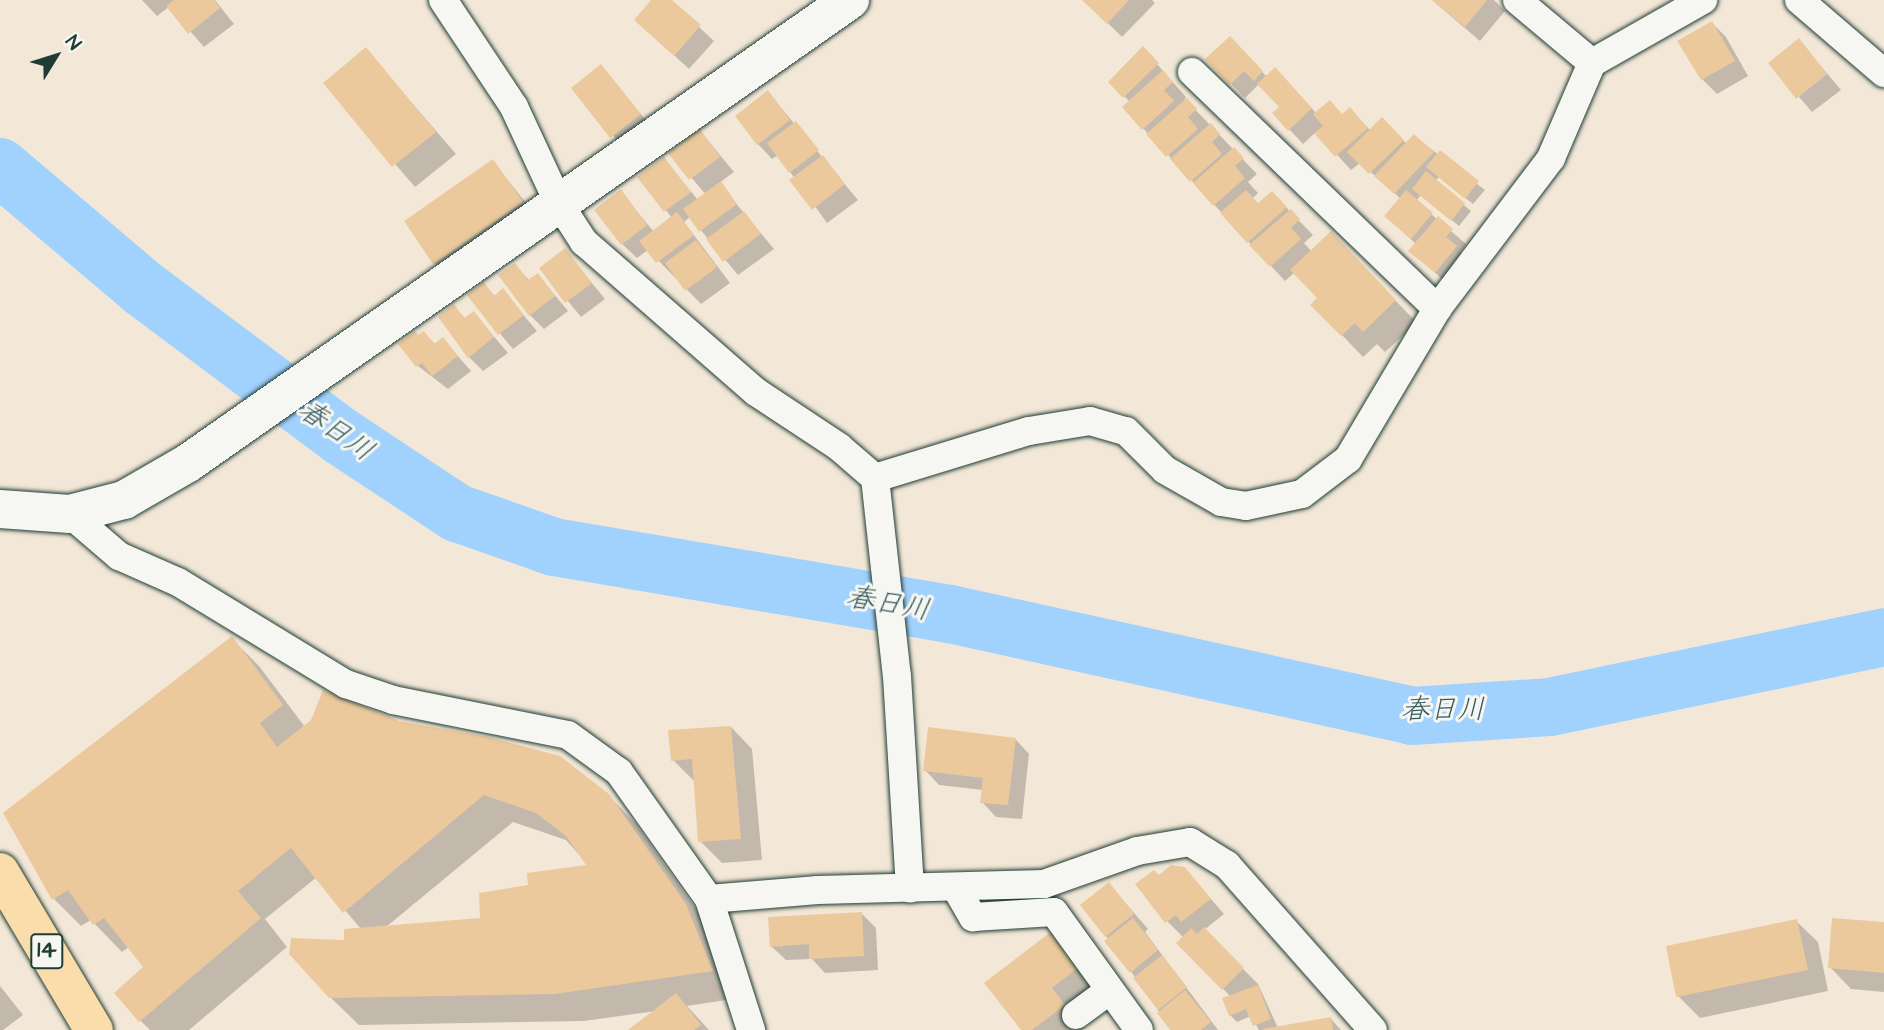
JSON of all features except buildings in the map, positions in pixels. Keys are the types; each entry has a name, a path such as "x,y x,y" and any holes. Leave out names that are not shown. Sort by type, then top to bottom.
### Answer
{"main road":[{"name":"14","path":"0,872 94,1030"}],"street":[{"path":"443,0 514,107 558,202 584,242 756,393 839,447 875,478 897,676 910,889"},
{"path":"0,509 70,514 124,500 188,463 850,0"},
{"path":"1517,0 1592,64"},
{"path":"875,478 1029,431 1090,421 1126,431 1165,470 1221,502 1246,506 1302,494 1348,459 1437,309 1551,158 1592,64 1703,0"},
{"path":"1799,0 1884,73"},
{"path":"1192,72 1437,309"},
{"path":"70,514 119,556 178,582 346,684 393,700 568,735 619,772 709,899 751,1030"},
{"path":"709,899 818,890 1044,884 1137,851 1190,842 1227,865 1373,1030"},
{"path":"956,887 973,917 1055,912 1139,1030"},
{"path":"1076,1015 1110,990"}],"waterway":[{"name":"春日川","path":"0,167 144,289 342,437 457,513 554,547 950,614 1412,716 1550,707 1884,637"}]}
